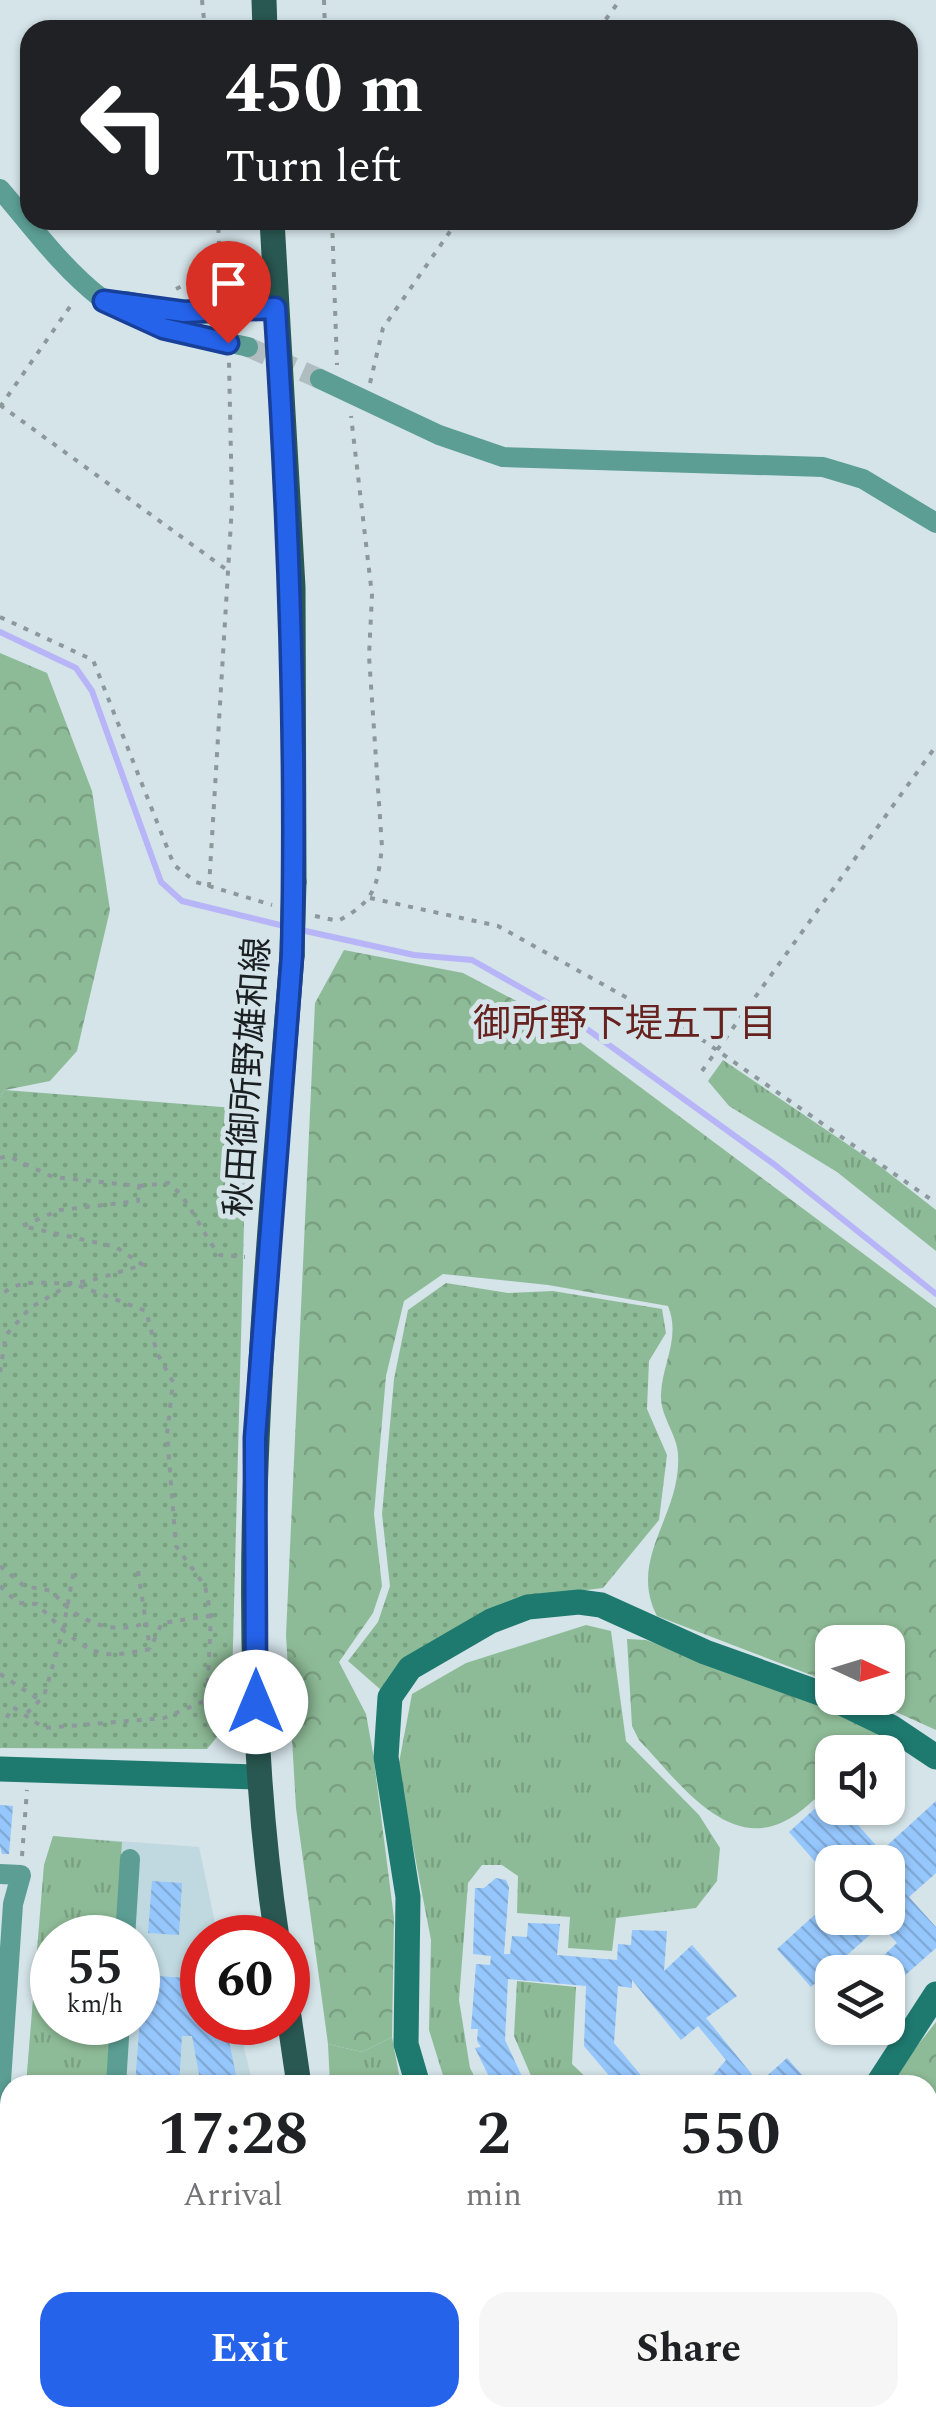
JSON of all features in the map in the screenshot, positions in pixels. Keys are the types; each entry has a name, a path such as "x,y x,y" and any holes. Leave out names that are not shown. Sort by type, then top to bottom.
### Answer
{"main road":[{"name":"秋田御所野雄和線","path":"272,230 292,587 294,882 292,955 255,1438 256,1777 273,1915"},
{"path":"293,2045 298,2075"}],"street":[{"path":"0,190 20,212"},
{"path":"36,230 104,301 163,328 238,345"},
{"path":"104,301 184,312 275,308"},
{"path":"343,391 503,458 823,467 863,479 936,523"},
{"path":"415,2075 406,2044 408,1897 386,1756 386,1714 390,1697 410,1668 434,1653 491,1621 528,1607 580,1602 602,1606 705,1652 826,1695 891,1727 936,1757"},
{"path":"0,1770 256,1777"},
{"path":"126,1915 130,1859"},
{"path":"1,2075 3,1996 13,1904 10,1875"},
{"path":"883,2075 936,1994"},
{"path":"117,2075 119,2045"}],"path":[{"path":"167,291 207,274 219,246 218,230"},
{"path":"304,913 338,922 366,906 378,878 382,847 370,656 372,595 343,391 333,230"},
{"path":"343,391 451,230"},
{"path":"86,285 0,406 227,571"},
{"path":"210,887 238,345"},
{"path":"0,617 92,660 174,864 210,887 288,909"},
{"path":"702,1072 936,746"},
{"path":"370,898 498,926 717,1050 936,1203"},
{"path":"0,1158 8,1156 52,1177 140,1186 169,1183 185,1196 200,1232 220,1255 269,1260"},
{"path":"0,1372 6,1335 30,1308 72,1283 143,1265 116,1248 22,1226 60,1210 138,1202 140,1186"},
{"path":"0,1296 8,1288 32,1280 72,1283 146,1311 158,1352 173,1382 167,1434 176,1546 205,1586 210,1616 208,1700 164,1718 44,1728 14,1707 4,1722"},
{"path":"0,1566 24,1586 52,1591 66,1609 102,1627 129,1629 145,1623"},
{"path":"26,1714 40,1700 56,1661 74,1570"},
{"path":"138,1571 150,1649"},
{"path":"0,1586 18,1603 37,1604 92,1654 119,1655 150,1649"},
{"path":"150,1649 162,1623 210,1616"},
{"path":"0,1674 40,1700"},
{"path":"10,1875 28,1789"}],"shaded area":[{"path":"53,1836 199,1847 213,1915 180,1915 180,2045 243,2045 251,2075 27,2075 30,2036 30,2045 160,2045 160,1915 40,1915 44,1865"}],"green space":[{"path":"0,653 47,673 92,791 110,910 77,1051 50,1081 5,1090 0,1097"},
{"path":"344,950 463,973 545,1016 936,1308 936,1730 903,1715 905,1625 815,1625 815,1676 657,1616 649,1595 648,1575 672,1497 678,1454 661,1403 673,1329 668,1306 548,1285 443,1274 404,1301 386,1376 374,1514 382,1586 373,1613 339,1662 366,1714 394,1918 392,2037 362,2052 328,2044 296,1808 286,1635 315,1003"},
{"path":"723,1060 881,1167 936,1210 936,1251 837,1172 729,1106 708,1081"},
{"path":"5,1090 247,1109 231,1720 207,1749 0,1748 0,1097"},
{"path":"446,1283 508,1293 553,1291 662,1309 666,1333 649,1361 647,1409 667,1455 659,1520 603,1588 520,1598 381,1690 348,1661 378,1622 390,1586 382,1514 394,1379 408,1310"},
{"path":"586,1625 611,1631 626,1741 699,1815 720,1848 717,1881 696,1908 616,1918 612,1951 568,1948 570,1917 517,1913 518,1876 502,1865 482,1865 468,1883 459,2000 474,2075 443,2075 429,2030 431,1940 398,1768 412,1694 466,1663"},
{"path":"627,1639 646,1640 812,1700 815,1715 842,1715 877,1735 815,1735 815,1799 783,1822 761,1828 741,1826 702,1805 639,1740 632,1726"},
{"path":"53,1836 122,1842 117,1915 40,1915 44,1865"},
{"path":"517,1981 576,1987 572,2064 584,2075 531,2075 514,2036"},
{"path":"936,2022 936,2075 898,2075"},
{"path":"30,2036 30,2045 110,2045 108,2075 27,2075"},
{"path":"392,2037 399,2075 330,2075 328,2044 362,2052"}],"building":[{"path":"936,1801 936,1873 909,1897 936,1927 936,1948 905,1975 905,1955 884,1955 897,1943 890,1935 905,1935 905,1845 888,1845"},
{"path":"0,1805 13,1806 9,1854 2,1854 0,1846"},
{"path":"815,1808 815,1825 858,1825 876,1845 815,1845 815,1862 789,1832"},
{"path":"496,1878 506,1880 509,1887 504,1954 510,1954 512,1936 527,1937 528,1923 560,1924 557,1955 617,1960 618,1944 631,1945 632,1930 667,1931 664,1971 692,1945 737,1996 706,2018 752,2075 713,2075 726,2060 698,2026 681,2040 632,1980 632,1988 618,1986 614,2043 641,2075 609,2075 584,2046 586,1986 508,1979 505,2040 521,2075 488,2075 475,2048 481,2047 478,2029 471,2029 476,1964 490,1965 491,1956 473,1954 475,1888 484,1888"},
{"path":"152,1881 182,1883 179,1935 160,1934 160,1915 149,1915"},
{"path":"815,1914 815,1935 870,1935 847,1955 815,1955 815,1983 811,1987 777,1949"},
{"path":"160,1976 180,1978 180,2075 136,2075 138,2045 160,2045"},
{"path":"194,2045 230,2045 236,2075 199,2075"},
{"path":"787,2058 802,2075 768,2075"}],"waterway":[{"path":"0,632 76,668 92,691 161,882 182,901 284,926"},
{"path":"301,930 414,955 472,960 562,1011 775,1165 936,1294"}],"tunnel":[{"path":"248,347 320,379"}],"district":[{"name":"御所野下堤五丁目","path":"625,1023"}],"route":[{"path":"228,343 163,328 104,301 184,312 275,308 292,587 294,882 292,955 255,1438 256,1702"}]}
